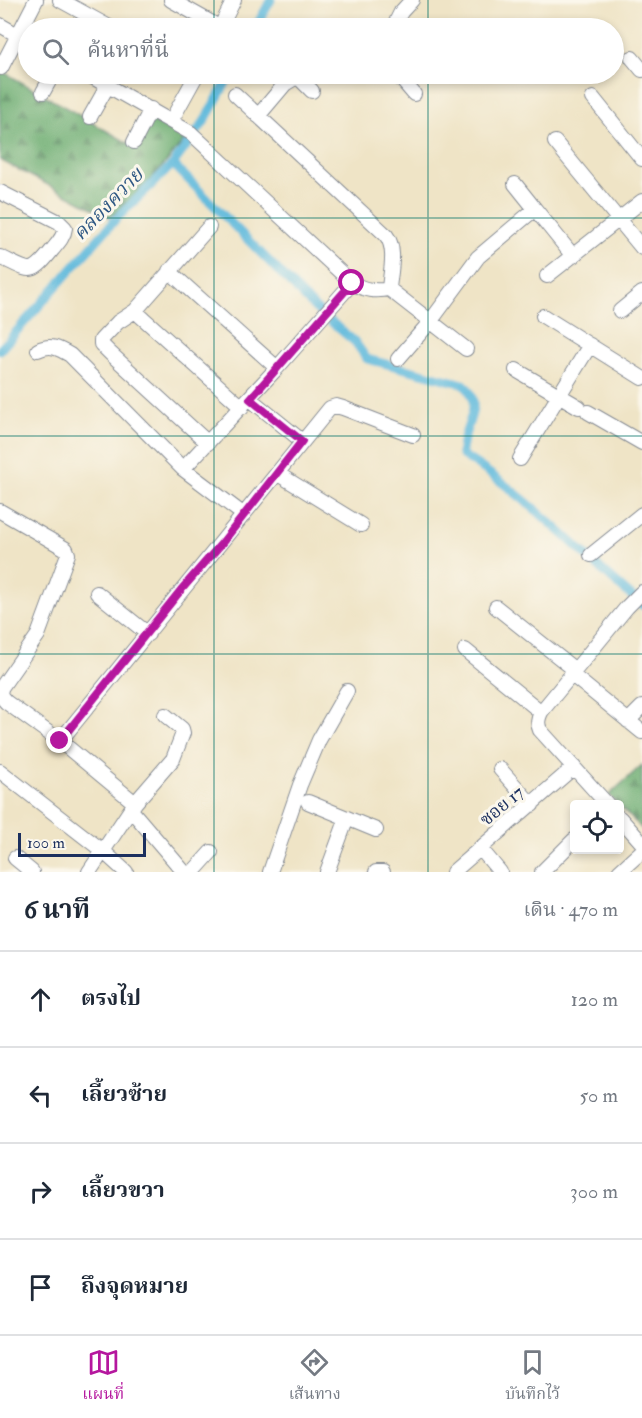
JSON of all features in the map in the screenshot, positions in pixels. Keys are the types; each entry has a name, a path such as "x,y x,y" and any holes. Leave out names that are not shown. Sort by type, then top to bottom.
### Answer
{"street":[{"path":"30,18 36,0"},
{"path":"60,0 93,18"},
{"path":"171,0 203,18"},
{"path":"226,18 234,0"},
{"path":"398,18 412,0"},
{"path":"0,25 18,35"},
{"path":"2,68 18,45"},
{"path":"632,58 642,70"},
{"path":"43,92 47,84"},
{"path":"171,121 191,84"},
{"path":"258,116 285,84"},
{"path":"305,84 312,91"},
{"path":"406,84 414,94"},
{"path":"90,117 108,85 151,109 191,133 352,283 364,290 375,292 389,289"},
{"path":"235,94 390,241 389,289"},
{"path":"593,98 642,159"},
{"path":"134,142 151,109"},
{"path":"555,142 642,248"},
{"path":"515,184 573,256"},
{"path":"0,192 59,222 65,228 63,236 38,267 30,270 0,257"},
{"path":"547,276 642,201"},
{"path":"398,359 430,322 478,257 535,209"},
{"path":"208,443 101,344 104,336 118,322 135,311 209,226"},
{"path":"169,271 277,368"},
{"path":"183,469 246,403 352,283"},
{"path":"389,289 466,349"},
{"path":"620,311 642,293"},
{"path":"135,311 246,403 302,441"},
{"path":"543,316 642,378"},
{"path":"520,459 590,345"},
{"path":"39,350 47,346 57,347 70,355 183,469 244,515"},
{"path":"516,370 642,443"},
{"path":"60,741 278,474 302,441 333,406 413,435"},
{"path":"278,474 361,525"},
{"path":"0,511 66,549 68,554 38,635 1,688 0,695 6,702 60,741 133,807 184,872"},
{"path":"591,555 642,514"},
{"path":"604,800 537,724 541,712 641,592"},
{"path":"98,593 148,633"},
{"path":"496,608 642,732"},
{"path":"465,650 541,712"},
{"path":"270,872 300,785 319,740 347,691"},
{"path":"628,721 642,707"},
{"path":"89,872 133,807 173,759 183,733 182,729 165,715"},
{"name":"ซอย 17","path":"453,872 574,766"},
{"path":"500,769 532,805"},
{"path":"0,771 104,852 126,872"},
{"path":"308,802 376,830"},
{"path":"329,871 347,818"},
{"path":"624,823 642,843"},
{"path":"542,872 570,844"},
{"path":"480,848 500,872"},
{"path":"619,872 642,851"},
{"path":"193,872 211,852"},
{"path":"15,858 32,872"},
{"path":"376,872 383,872"}],"green space":[{"path":"0,70 18,80 18,84 25,84 135,147 151,116 187,137 151,180 110,217 0,160"},
{"path":"642,765 642,829 624,810 624,800 614,800 609,795"}],"waterway":[{"name":"คลองควาย","path":"261,18 271,0"},
{"name":"คลองควาย","path":"0,350 115,220 173,164 204,122 225,84"},
{"path":"173,164 315,308 355,342 367,359 464,384 471,393 473,410 462,447 462,455 487,471 533,507 642,605"}],"route":[{"path":"60,741 278,474 302,441 250,399 352,283"}]}
